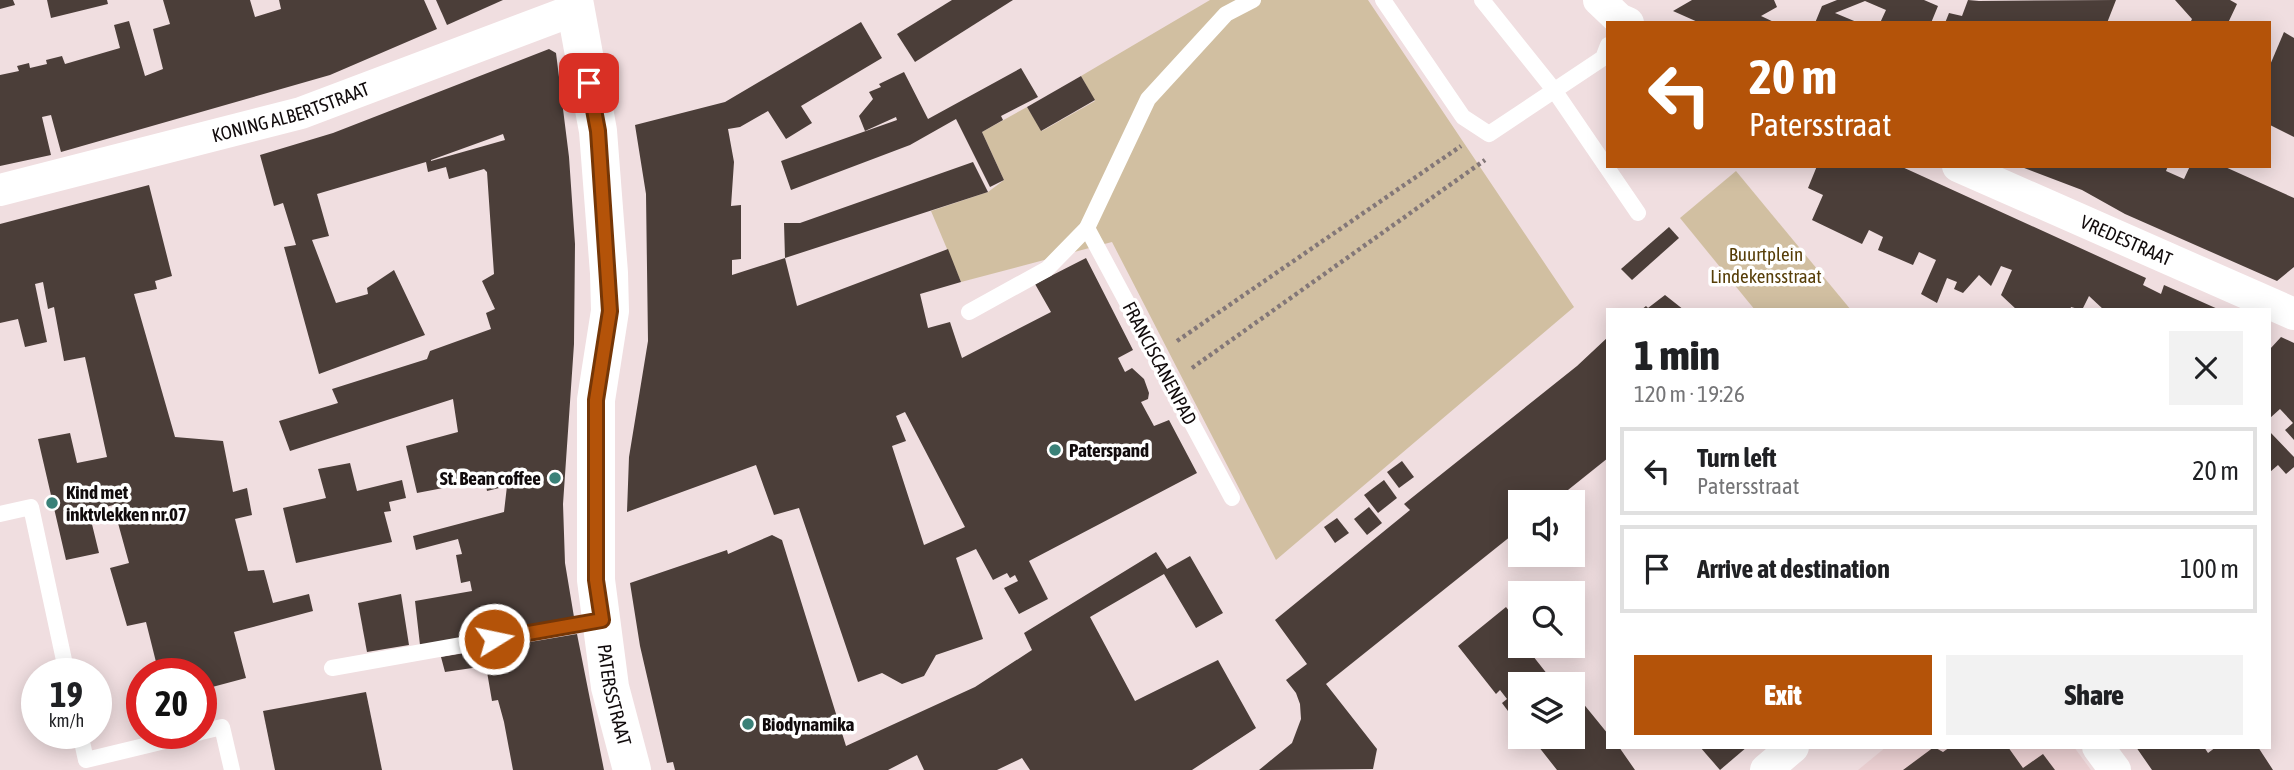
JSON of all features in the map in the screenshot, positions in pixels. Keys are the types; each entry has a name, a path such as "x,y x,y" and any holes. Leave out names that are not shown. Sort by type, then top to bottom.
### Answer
{"street":[{"name":"KONING ALBERTSTRAAT","path":"0,191 300,113 574,5"},
{"name":"PATERSSTRAAT","path":"574,5 598,131 609,273 610,311 596,400 596,580 610,687 632,770"},
{"name":"VREDESTRAAT","path":"1962,168 2263,308"},
{"path":"1766,770 1791,749"},
{"path":"2099,749 2115,770"}],"lane":[{"path":"969,312 1046,269 1087,228 1148,99 1226,14 1253,0"},
{"path":"1384,0 1463,117 1489,134 1603,58 1606,48"},
{"path":"1482,0 1554,90 1606,166"},
{"path":"1607,168 1638,213"},
{"name":"FRANCISCANENPAD","path":"1087,228 1232,498"},
{"path":"0,514 32,507 64,658"},
{"name":"PATERSSTRAAT","path":"332,668 602,620"},
{"path":"217,728 222,727 232,770"},
{"path":"84,749 86,760 132,749"}],"path":[{"path":"1156,356 1473,138 1489,134 1491,156 1170,383"}],"shaded area":[{"path":"1884,749 2075,749 2091,770 1858,770"}],"green space":[{"path":"1210,0 1368,0 1574,307 1276,560 1112,242 961,282 931,211 988,192 1004,180 982,132 1027,107 1042,131 1095,101 1081,76"},
{"name":"Buurtplein Lindekensstraat","path":"1736,171 1849,308 1753,308 1680,218"}],"building":[{"path":"0,0 13,0 15,5 0,9"},
{"path":"47,0 107,0 108,4 51,18"},
{"path":"163,0 250,0 255,17 281,9 279,0 424,0 437,29 330,75 61,152 51,115 42,117 51,155 0,166 0,75 19,71 17,66 29,63 30,68 47,64 46,60 62,56 65,64 120,48 114,25 129,21 145,76 163,69 153,29 170,24"},
{"path":"436,0 503,0 447,25"},
{"path":"952,0 1013,0 915,62 897,34"},
{"path":"1692,0 1774,0 1777,7 1761,16 1772,21 1696,21 1673,11"},
{"path":"1837,0 1924,0 1938,6 1932,21 1881,21 1886,10 1865,1 1835,13 1854,21 1816,21 1822,6"},
{"path":"1968,0 2116,0 2108,21 1946,21 1949,13 1962,16"},
{"path":"2175,0 2230,0 2237,4 2229,21 2191,21"},
{"path":"861,22 882,58 801,106 812,123 786,139 768,111 740,127 728,129 734,162 731,206 741,205 741,259 732,260 732,275 785,258 797,306 948,249 961,282 920,294 928,328 950,322 962,358 1051,312 1035,284 1086,258 1133,350 1118,358 1125,372 1132,368 1144,379 1149,393 1148,399 1141,402 1154,426 1169,420 1197,473 1029,561 1048,599 1019,614 1004,588 1018,581 1015,575 1010,578 1007,573 993,580 976,549 956,558 983,639 936,655 924,676 902,684 882,673 858,682 799,508 774,515 756,465 627,512 629,457 648,341 646,194 635,125 725,102","holes":["905,412 965,527 924,545 892,446 906,441 896,416"]},
{"path":"2284,32 2294,38 2294,137 2271,126 2271,63"},
{"path":"549,49 556,53 569,157 575,244 574,344 563,504 565,563 574,617 494,632 493,627 472,631 473,636 420,645 415,601 472,591 470,581 461,583 456,555 462,554 458,539 416,550 413,536 504,512 507,486 487,491 485,480 417,493 406,446 458,432 453,399 290,451 279,421 338,403 332,389 427,359 430,351 491,329 486,313 495,309 482,281 494,274 487,172 484,169 449,179 446,167 428,172 426,162 317,194 329,236 312,240 336,303 368,294 367,288 394,270 425,335 319,374 284,247 296,245 283,203 274,206 260,155 333,133","holes":["503,134 505,140 431,161"]},
{"path":"1021,68 1038,97 1001,116 1003,120 982,132 1004,180 990,187 956,119 910,145 791,190 781,161 897,120 896,117 865,131 859,116 873,99 869,92 881,87 879,84 904,72 928,119"},
{"path":"1081,76 1095,100 1041,131 1027,107"},
{"path":"973,162 988,192 785,258 784,223 800,223"},
{"path":"1816,168 1904,168 2146,278 2143,285 2161,294 2164,285 2216,308 2102,308 2089,296 2083,308 2015,308 2001,295 2012,270 2001,266 1991,286 1979,275 1963,293 1954,289 1957,282 1947,278 1937,303 1921,294 1936,260 1919,252 1913,265 1878,250 1883,237 1869,230 1862,244 1812,220 1823,195 1808,188"},
{"path":"2024,168 2167,168 2166,171 2184,179 2189,168 2227,168 2294,198 2294,267 2277,281 2125,214 2082,190"},
{"path":"149,185 172,276 155,281 157,289 134,294 175,437 223,441 233,492 247,488 252,515 235,519 248,571 264,570 273,603 309,594 313,611 234,632 246,678 217,686 217,658 155,658 146,622 127,626 110,568 129,563 113,505 89,512 99,553 66,560 38,439 70,433 77,463 107,457 85,357 64,361 54,307 48,309 43,282 35,284 47,342 25,347 18,319 0,323 0,224"},
{"path":"1669,227 1679,238 1632,280 1621,269"},
{"path":"1665,295 1681,308 1648,308"},
{"path":"2281,337 2294,343 2294,440 2285,430 2293,423 2280,409 2271,417 2271,348"},
{"path":"1606,339 1606,460 1568,490 1508,490 1508,538 1326,684 1377,749 1373,769 1259,770 1292,743 1301,719 1300,704 1286,680 1307,664 1275,620 1410,510 1404,504 1577,366"},
{"path":"2271,433 2294,457 2294,467 2286,474 2278,465 2271,471"},
{"path":"1402,461 1414,477 1399,488 1387,472"},
{"path":"350,463 357,491 402,480 406,498 389,502 391,511 384,512 392,542 296,563 283,508 326,498 318,469"},
{"path":"1384,480 1397,498 1378,513 1364,495"},
{"path":"1369,507 1382,523 1367,535 1354,519"},
{"path":"1337,518 1349,533 1335,543 1324,527"},
{"path":"772,535 782,540 846,746 975,687 1032,650 1024,633 1156,552 1167,569 1190,556 1223,613 1196,628 1164,574 1090,617 1135,701 1218,660 1256,728 1192,770 1030,770 1022,758 997,770 924,770 917,755 888,770 675,770 673,762 667,763 640,646 630,583 727,550 728,554"},
{"path":"401,594 409,645 367,652 358,603"},
{"path":"1506,607 1508,658 1535,658 1546,672 1508,672 1508,711 1502,703 1507,699 1500,690 1496,694 1458,646"},
{"path":"577,634 604,770 513,770 504,722 498,700 492,701 486,666 445,672 441,657"},
{"path":"366,692 382,770 275,770 263,711"},
{"path":"1585,706 1606,732 1606,749 1620,749 1635,770 1557,770 1540,749 1585,749"},
{"path":"1702,749 1745,749 1720,770"},
{"path":"1931,749 1943,752 1947,749 2009,749 2023,768 2043,754 2055,770 1903,770"},
{"path":"2137,749 2205,749 2208,753 2213,749 2259,749 2273,770 2152,770"}],"place":[{"name":"Paterspand","path":"1055,450"},
{"name":"St. Bean coffee","path":"555,478"},
{"name":"Kind met inktvlekken nr.07","path":"52,503"},
{"name":"Biodynamika","path":"748,724"}],"route":[{"path":"494,639 602,620 596,580 596,400 610,311 598,131 589,83"}]}
